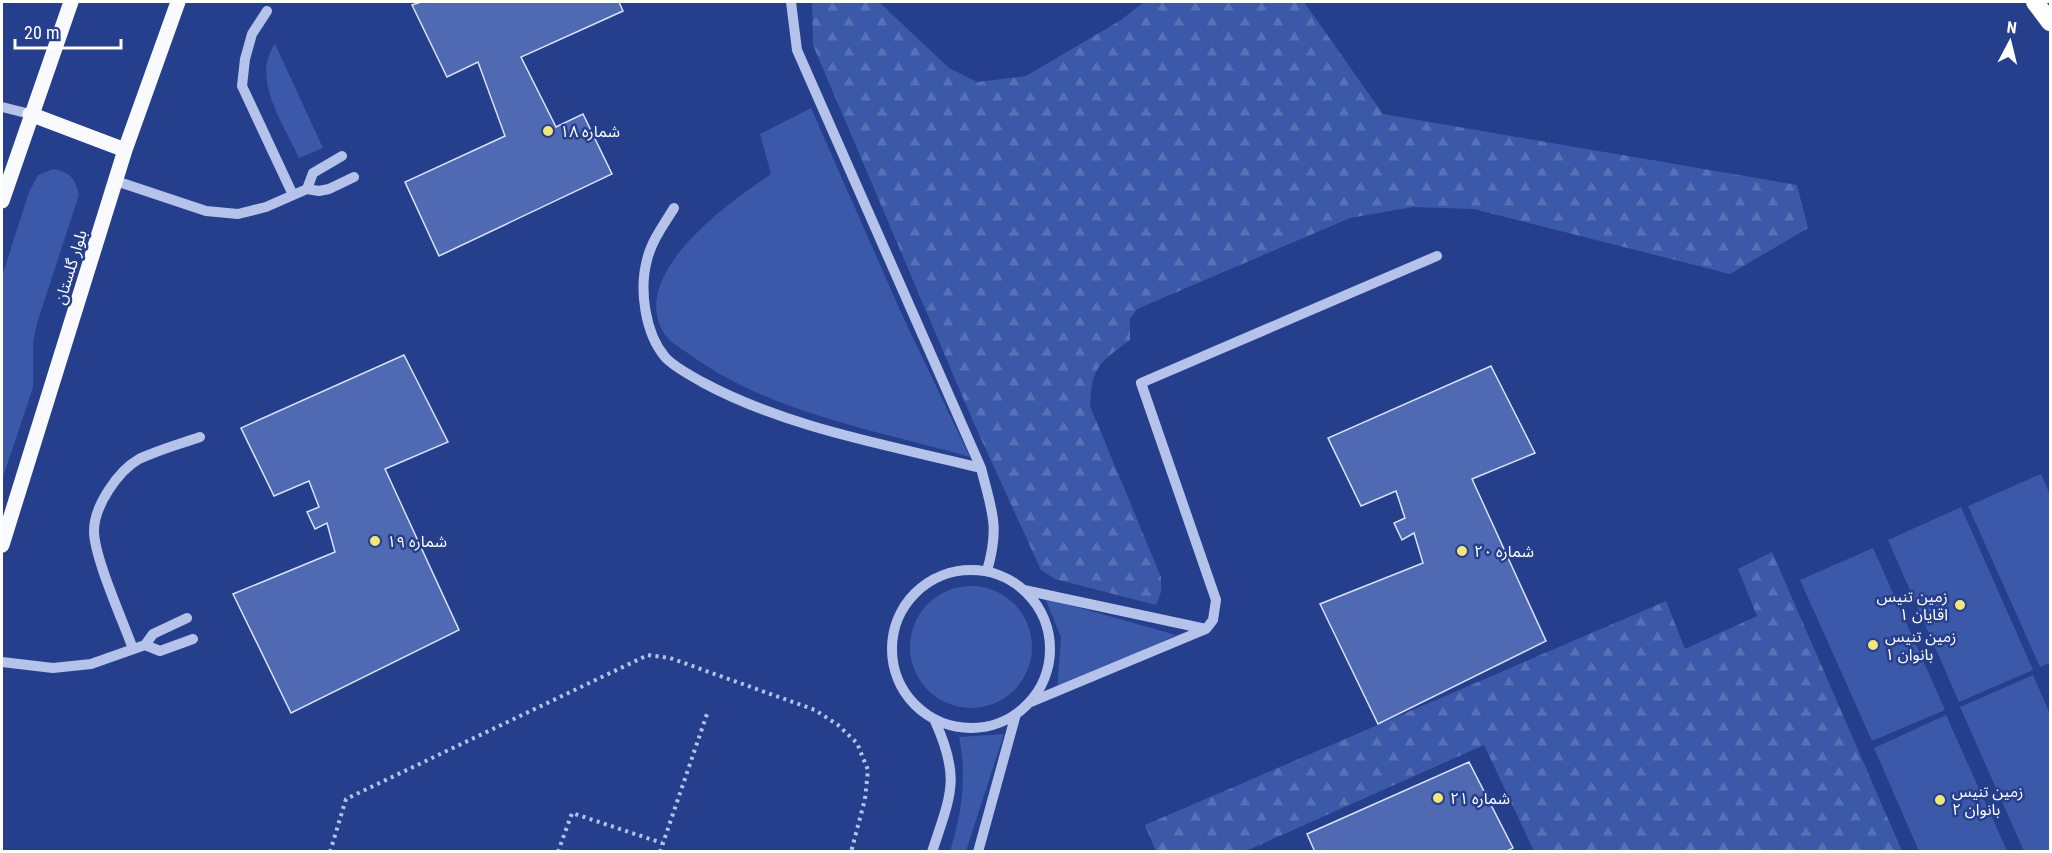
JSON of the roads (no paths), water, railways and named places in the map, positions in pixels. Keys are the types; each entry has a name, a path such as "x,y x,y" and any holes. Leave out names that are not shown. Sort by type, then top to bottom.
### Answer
{"highway":[{"path":"2035,2 2050,22"}],"main road":[{"path":"2,201 30,114 71,2"},
{"name":"بلوار گلستان","path":"2,545 125,150 178,2"},
{"path":"30,114 125,150"}],"street":[{"path":"791,2 797,50 981,468 994,522 995,543 987,571"},
{"path":"267,11 252,34 245,58 242,86 293,195"},
{"path":"2,107 30,114"},
{"path":"307,189 313,173 342,156"},
{"path":"116,181 206,211 238,214 266,207 307,189 319,191 328,189 354,177"},
{"path":"674,208 647,260 644,292 649,329 665,357 687,373 728,396 783,416 981,468"},
{"path":"1031,702 1046,675 1051,645 1042,615 1024,590 1006,578 987,571 966,570 946,573 927,582 911,596 896,623 891,654 894,674 904,693 918,710 935,721 954,728 975,729 998,723 1016,714 1031,702 1206,629 1213,620 1216,600 1141,383 1437,256"},
{"path":"133,649 100,557 94,530 102,504 120,474 139,460 200,437"},
{"path":"1024,590 1206,629"},
{"path":"2,662 52,668 91,664 145,645 153,634 187,618"},
{"path":"145,645 160,651 193,639"},
{"path":"978,852 1016,714"},
{"path":"932,852 950,798 951,778 949,752 935,721"}],"place":[{"name":"شماره ۱۸","path":"548,131"},
{"name":"شماره ۱۹","path":"375,541"},
{"name":"شماره ۲۰","path":"1462,551"},
{"name":"زمین تنیس ۱ اقایان","path":"1960,605"},
{"name":"زمین تنیس ۱ بانوان","path":"1873,645"},
{"name":"شماره ۲۱","path":"1438,798"},
{"name":"زمین تنیس ۲ بانوان","path":"1940,800"}]}
